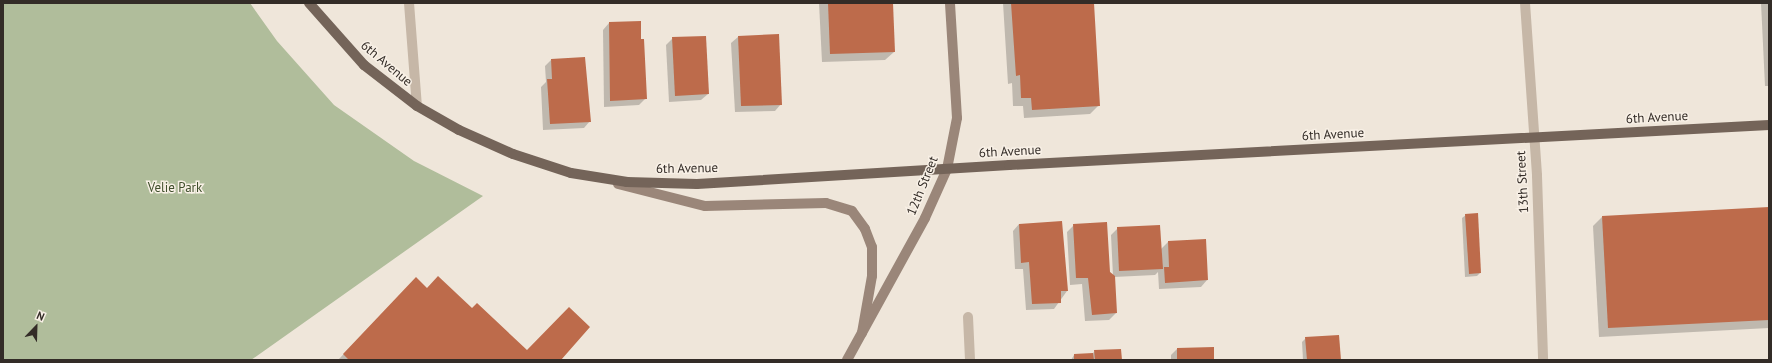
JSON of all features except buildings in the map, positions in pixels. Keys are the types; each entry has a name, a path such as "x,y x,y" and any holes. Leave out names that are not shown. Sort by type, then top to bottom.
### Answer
{"main road":[{"name":"6th Avenue","path":"309,3 364,65 417,106 459,130 513,154 571,172 627,182 697,184 947,169 1534,139 1769,125"}],"street":[{"path":"409,3 417,106"},
{"name":"12th Street","path":"847,360 925,218 947,169 956,118 950,3"},
{"name":"13th Street","path":"1525,3 1534,139 1543,360"},
{"path":"571,172 705,206 826,203 852,211 865,229 872,247 872,276 862,333"},
{"path":"968,317 970,360"}],"green space":[{"name":"Velie Park","path":"3,3 250,3 277,41 334,105 414,161 483,196 251,360 3,360"}]}
